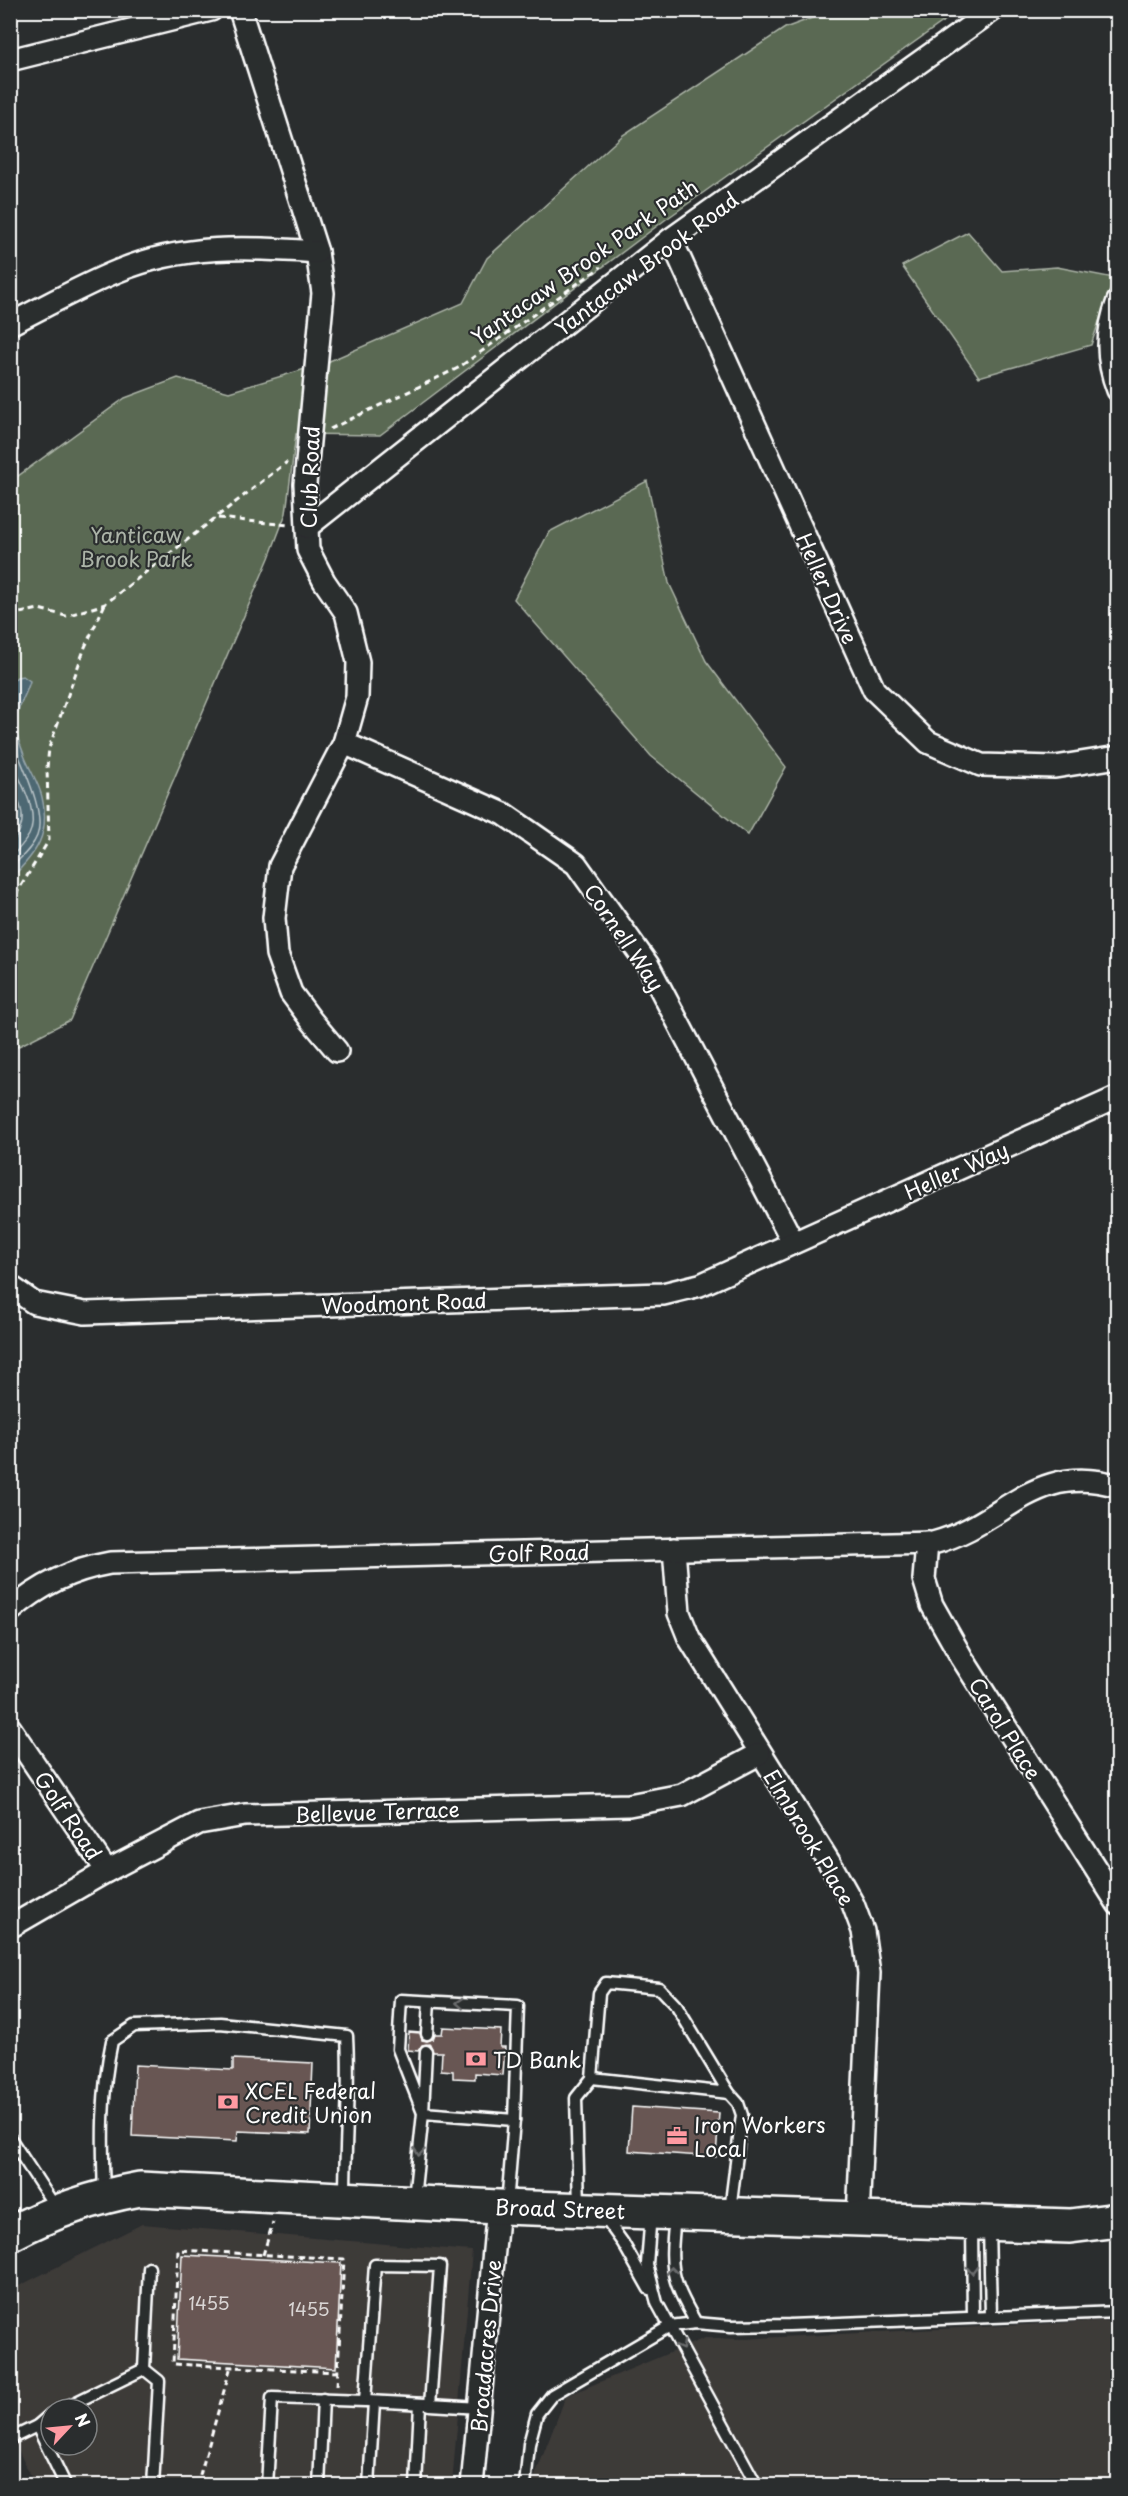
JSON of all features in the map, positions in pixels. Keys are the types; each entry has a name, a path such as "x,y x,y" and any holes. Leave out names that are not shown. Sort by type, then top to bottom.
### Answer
{"main road":[{"name":"Broad Street","path":"10,2234 58,2212 104,2195 140,2189 502,2207 1070,2226 1118,2220"}],"street":[{"path":"10,60 211,10"},
{"name":"Club Road","path":"240,10 317,252 323,293 305,484 308,550 324,581 346,613 358,662 357,697 344,743 280,866 274,918 277,954 291,993 337,1051"},
{"name":"Yantacaw Brook Road","path":"307,527 671,239 993,10"},
{"name":"Heller Drive","path":"671,239 874,690 928,742 981,765 1055,767 1118,757"},
{"path":"10,324 118,271 161,258 207,249 246,247 317,252"},
{"path":"1118,301 1108,334 1109,368 1118,390"},
{"name":"Cornell Way","path":"344,743 504,814 576,864 648,965 794,1242"},
{"name":"Heller Way","path":"794,1242 1118,1097"},
{"name":"Woodmont Road","path":"10,1286 34,1303 85,1313 663,1294 699,1286 794,1242"},
{"name":"Golf Road","path":"10,1611 55,1580 91,1567 119,1562 927,1543 954,1537 1035,1489 1064,1481 1096,1480 1118,1486"},
{"name":"Carol Place","path":"927,1543 924,1579 932,1605 962,1658 1118,1904"},
{"name":"Elmbrook Place","path":"674,1549 679,1613 688,1638 834,1870 853,1904 863,1931 869,1973 858,2219"},
{"name":"Golf Road","path":"10,1728 107,1871"},
{"name":"Bellevue Terrace","path":"10,1927 107,1871 199,1823 245,1815 629,1805 682,1795 759,1754"},
{"name":"Broadacres Drive","path":"472,2486 502,2207"}],"lane":[{"path":"730,2213 742,2115 738,2103 729,2093 677,2007 659,1988 606,1983 599,1993 592,2078 576,2098 587,2209 610,2223 670,2326 757,2486"},
{"path":"423,2113 398,2049 401,2000 518,2006 514,2120 502,2207"},
{"path":"427,2034 429,2002"},
{"path":"104,2195 101,2133 105,2074 112,2041 134,2026 220,2023 347,2036 349,2069 345,2129 345,2199"},
{"path":"414,2203 423,2113 426,2051"},
{"path":"592,2078 729,2093"},
{"path":"423,2113 514,2120"},
{"path":"10,2138 58,2212"},
{"path":"657,2303 647,2264 663,2211"},
{"path":"663,2211 671,2269 680,2295 696,2323"},
{"path":"973,2317 980,2223"},
{"path":"980,2223 991,2316"},
{"path":"369,2486 369,2401 375,2265 440,2266 416,2486"},
{"path":"144,2369 149,2268"},
{"path":"525,2486 529,2444 537,2414 552,2395 670,2326 696,2323 789,2325 1118,2312"},
{"path":"87,2397 144,2369"},
{"path":"144,2369 159,2381 153,2486"},
{"path":"267,2486 272,2398 480,2408"},
{"path":"319,2486 323,2399"},
{"path":"10,2439 37,2426 66,2486"}],"path":[{"name":"Yantacaw Brook Park Path","path":"105,604 218,518 327,430 458,368 607,263"},
{"path":"218,518 307,527"},
{"path":"10,615 39,609 66,615 105,604"},
{"path":"10,904 49,840 47,768 49,748 85,647 105,604"},
{"path":"263,2255 275,2217"},
{"path":"337,2400 344,2259 178,2250 173,2364 338,2372"},
{"path":"197,2486 231,2366"}],"shaded area":[{"path":"142,2224 472,2251 452,2485 35,2485 11,2435 11,2290"},
{"path":"1117,2320 1117,2485 531,2486 566,2396 705,2338 741,2339"}],"green space":[{"name":"Yanticaw Brook Park","path":"831,11 958,11 665,220 380,435 296,434 286,513 269,558 70,1020 11,1050 10,482 125,398 178,378 229,392 325,363 463,303 487,258 623,135 785,28"},
{"path":"968,232 1002,271 1057,267 1114,278 1091,345 979,377 902,266"},
{"path":"647,481 669,583 706,661 786,767 748,835 651,756 514,599 549,532"}],"water":[{"path":"23,676 30,681 17,713 15,728 26,760 41,792 44,822 43,833 34,852 11,878 11,683 17,677"}],"building":[{"path":"443,2027 501,2030 500,2047 505,2047 503,2075 475,2073 475,2079 453,2078 453,2071 441,2070 442,2052 433,2052 430,2044 422,2045 418,2051 408,2050 409,2032 420,2033 422,2040 427,2041 433,2039 435,2034 442,2034"},
{"path":"233,2059 313,2063 310,2134 238,2131 237,2141 132,2136 135,2065 233,2070"},
{"path":"632,2107 719,2113 716,2157 629,2151"},
{"path":"182,2255 341,2263 336,2368 177,2359"}],"place":[{"name":"TD Bank","path":"476,2059"},
{"name":"XCEL Federal Credit Union","path":"228,2102"},
{"name":"Iron Workers Local","path":"677,2136"}]}
